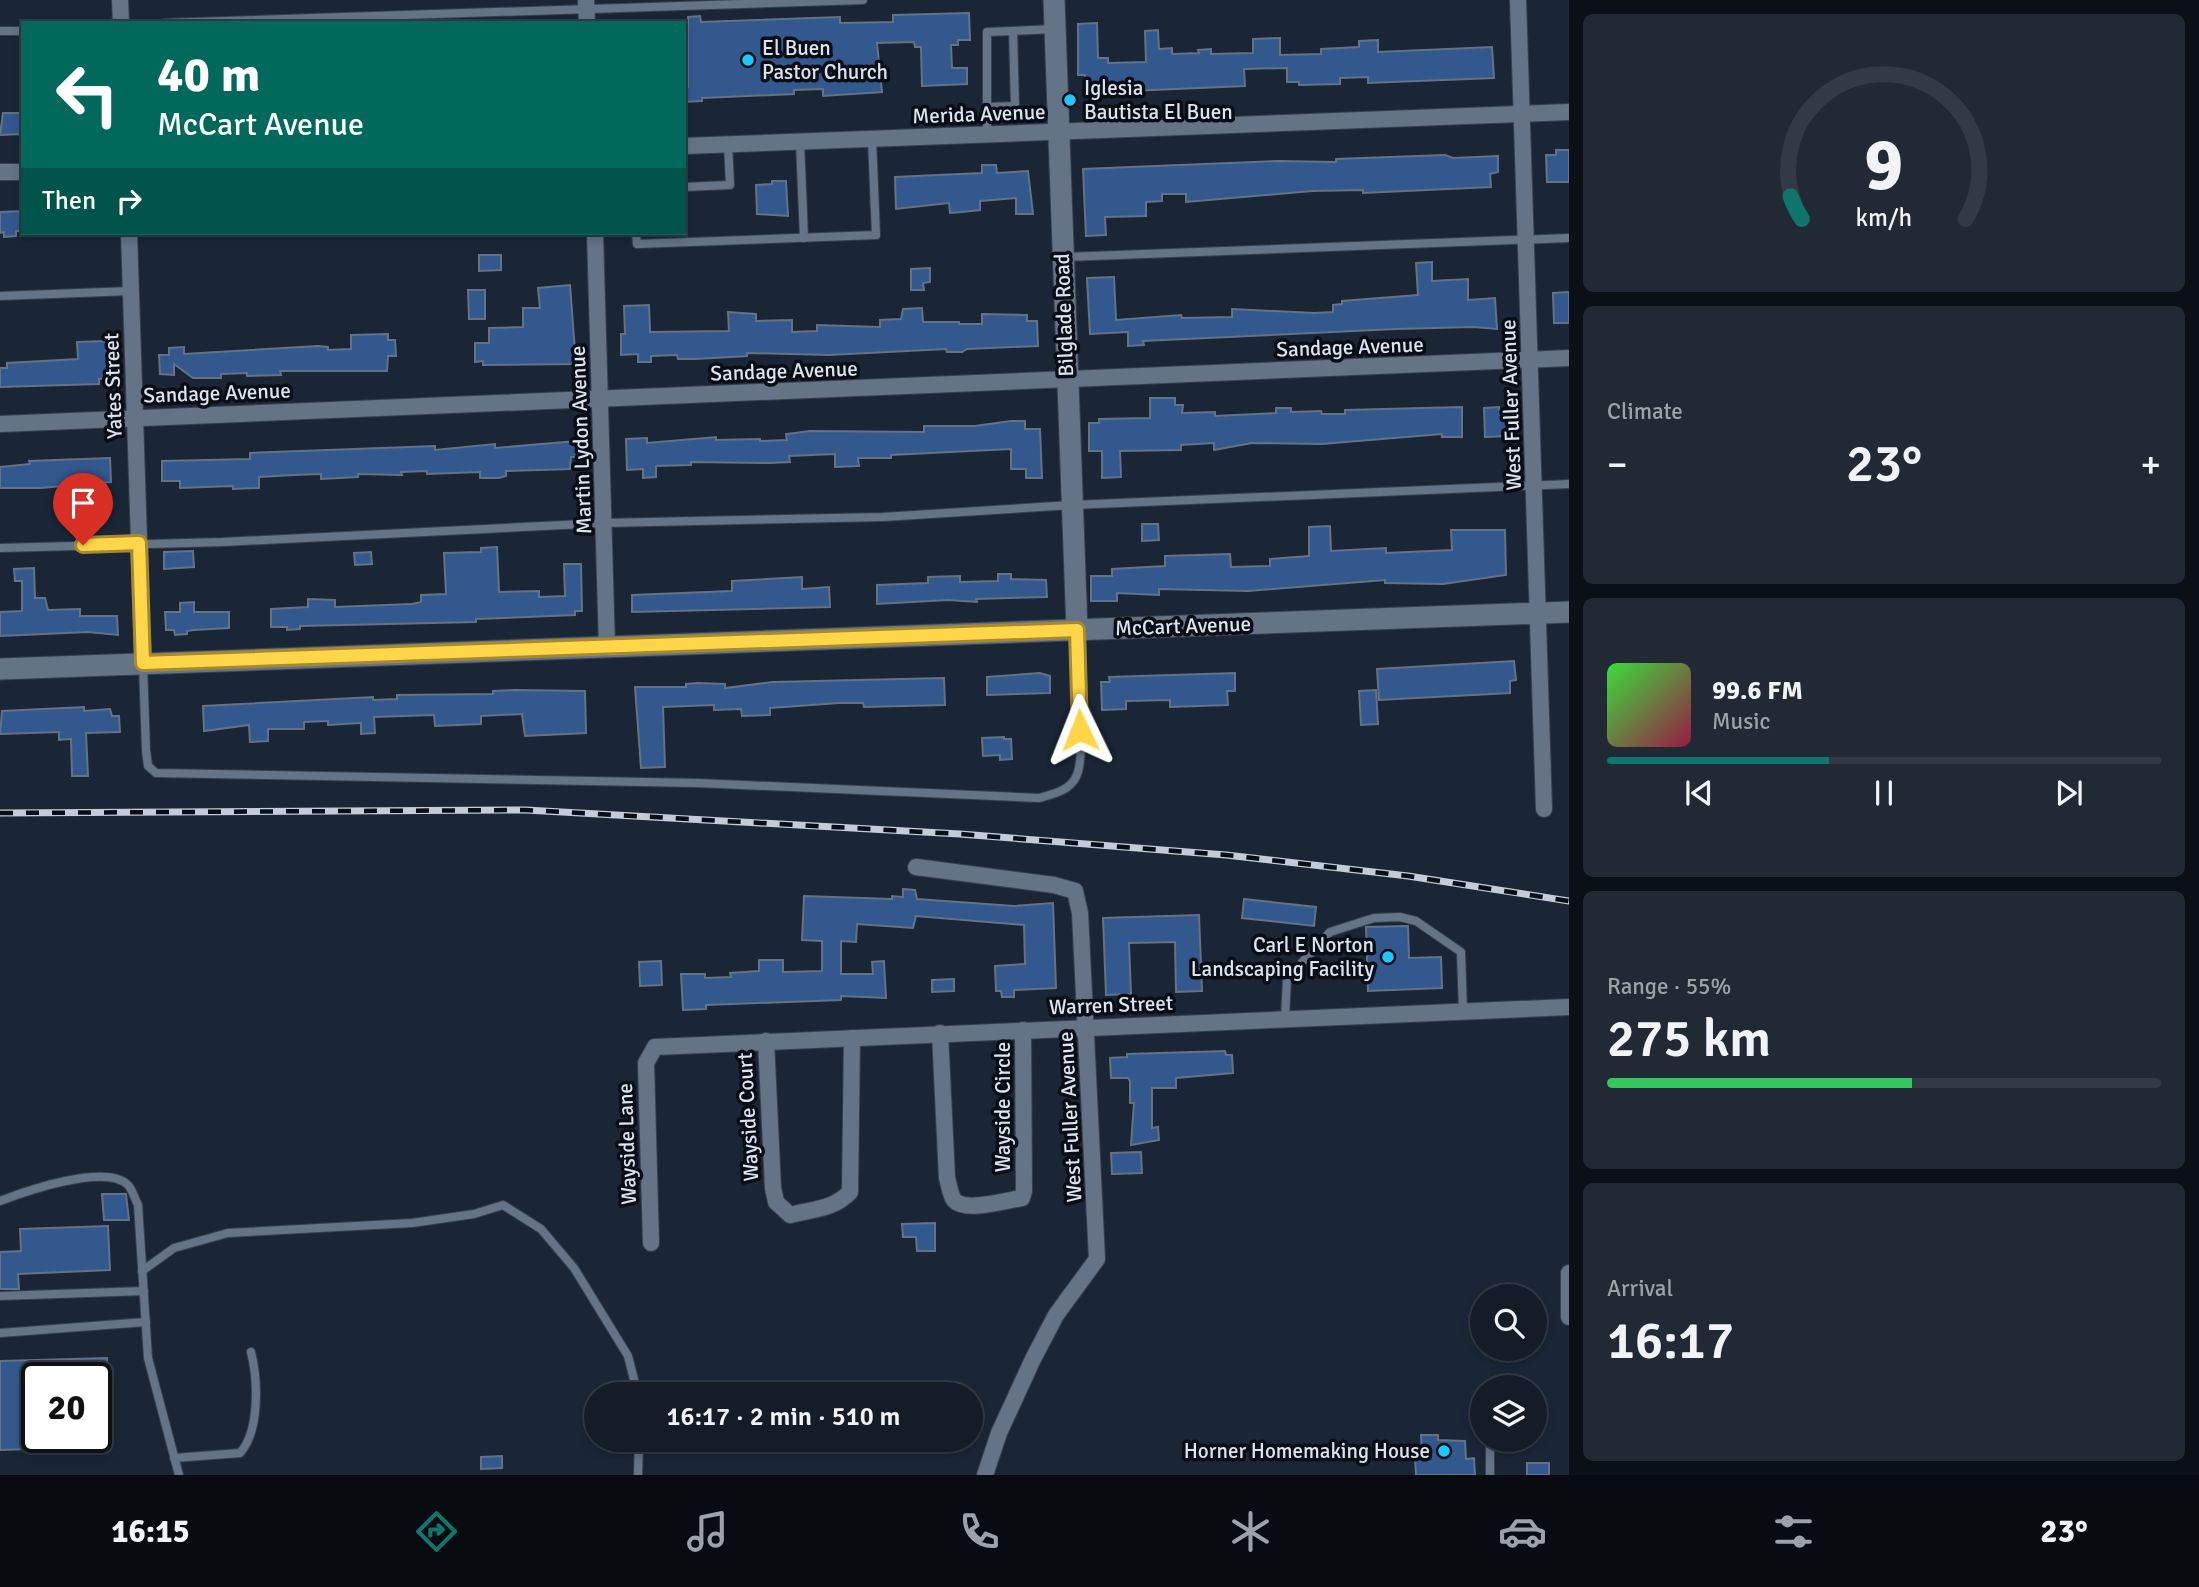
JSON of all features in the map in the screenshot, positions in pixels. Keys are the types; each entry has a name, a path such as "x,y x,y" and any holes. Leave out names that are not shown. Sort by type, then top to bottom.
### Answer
{"main road":[{"name":"Bilglade Road","path":"1054,0 1077,630"},
{"name":"McCart Avenue","path":"0,669 1569,612"}],"street":[{"path":"120,0 121,21"},
{"name":"West Fuller Avenue","path":"1518,0 1544,809"},
{"name":"Merida Avenue","path":"686,146 1569,112"},
{"path":"0,172 21,172"},
{"name":"Yates Street","path":"129,235 143,663"},
{"name":"Martin Lydon Avenue","path":"595,235 607,647"},
{"name":"Sandage Avenue","path":"0,424 1569,358"},
{"name":"West Fuller Avenue","path":"916,867 1055,885 1075,891 1080,913 1097,1259 1056,1315 1032,1359 999,1433 985,1475"},
{"name":"Warren Street","path":"655,1046 1569,1007"},
{"name":"Wayside Circle","path":"940,1033 947,1178 952,1198 958,1203 978,1206 1022,1198 1026,1157 1023,1030"},
{"name":"Wayside Court","path":"766,1041 773,1188 776,1202 790,1215 826,1209 841,1202 850,1192 852,1038"},
{"name":"Wayside Lane","path":"651,1243 646,1063 655,1046"},
{"path":"1568,1273 1569,1317"}],"lane":[{"path":"234,21 863,0"},
{"path":"988,134 987,32 1055,29"},
{"path":"0,32 21,31"},
{"path":"989,107 1015,106 1013,31"},
{"path":"636,235 637,244 876,235 872,139"},
{"path":"800,142 804,237"},
{"path":"686,187 730,185 728,144"},
{"path":"1062,257 1569,238"},
{"path":"0,296 131,291"},
{"path":"0,548 604,523 883,517 1072,505 1569,484"},
{"path":"143,663 146,750 148,766 156,773 698,783 1039,798 1063,791 1077,777 1080,755 1077,630"},
{"path":"1285,1018 1287,979 1330,932 1374,918 1400,916 1416,921 1461,952 1463,1011"},
{"path":"0,1201 83,1178 112,1176 128,1185 138,1205 148,1358 178,1475"},
{"path":"142,1272 174,1248 215,1236 412,1223 474,1214 503,1205 541,1229 573,1268 628,1356 635,1382"},
{"path":"0,1296 144,1290"},
{"path":"0,1333 146,1322"},
{"path":"174,1458 240,1453 250,1442 255,1370 251,1352"},
{"path":"638,1475 639,1452"},
{"path":"1490,1452 1490,1475"}],"building":[{"name":"El Buen Pastor Church","path":"969,13 970,40 958,40 958,45 951,45 952,68 967,68 967,84 922,86 921,47 915,47 914,42 877,43 882,92 823,96 823,89 794,90 794,94 702,98 702,101 686,102 688,17 700,16 701,22 840,17 840,23 893,22 893,15"},
{"path":"1097,23 1098,58 1108,58 1108,63 1146,62 1145,31 1158,30 1159,49 1172,48 1172,54 1199,53 1198,50 1211,49 1211,54 1253,53 1253,39 1280,38 1280,55 1321,54 1321,49 1359,47 1359,41 1378,40 1378,52 1492,47 1494,78 1368,83 1368,77 1340,78 1340,84 1299,85 1299,82 1287,82 1287,68 1244,69 1245,86 1107,92 1108,97 1088,97 1088,93 1085,93 1085,75 1078,75 1078,24"},
{"path":"3,113 21,113 21,134 0,135"},
{"path":"1556,150 1569,150 1569,182 1547,182 1546,155 1556,155"},
{"path":"1445,155 1453,158 1498,156 1498,172 1490,174 1491,187 1363,193 1363,190 1312,191 1186,202 1186,194 1162,194 1162,201 1146,202 1146,216 1105,217 1106,235 1086,236 1083,169 1278,161 1336,162 1336,159"},
{"path":"982,165 996,165 997,173 1028,171 1033,214 1016,214 1016,198 980,201 980,210 962,212 950,213 949,203 896,209 895,177 982,173"},
{"path":"772,181 786,181 788,216 757,214 756,185 772,184"},
{"path":"21,211 21,231 16,231 16,236 4,237 4,232 0,233 0,212"},
{"path":"479,255 501,255 501,270 479,271"},
{"path":"1432,262 1432,281 1468,279 1468,300 1495,298 1497,329 1396,329 1143,341 1144,345 1128,346 1128,332 1090,334 1087,278 1114,277 1116,320 1181,315 1182,318 1232,317 1232,309 1333,312 1333,305 1342,304 1342,301 1418,295 1416,263"},
{"path":"930,268 930,282 923,283 924,290 911,290 911,269"},
{"path":"570,285 576,364 483,365 483,361 475,362 475,343 489,343 489,328 523,327 523,308 540,308 538,288"},
{"path":"468,290 485,290 485,319 469,319"},
{"path":"1569,292 1569,323 1554,323 1553,293"},
{"path":"649,305 650,332 729,331 728,312 756,314 756,321 792,320 792,332 817,331 817,325 880,327 880,320 901,319 903,309 922,308 923,322 959,324 982,324 982,314 1027,315 1027,321 1037,321 1038,346 967,349 962,352 947,352 946,349 829,355 747,353 747,356 695,359 678,359 677,355 651,356 651,362 638,362 638,354 621,355 621,334 625,334 624,306"},
{"path":"388,334 388,340 395,340 396,356 388,356 387,371 280,371 281,375 247,376 247,373 221,374 221,378 193,378 174,364 174,375 160,374 159,355 169,355 169,348 184,347 184,354 318,346 328,347 328,350 351,349 351,335"},
{"path":"106,341 107,378 99,379 99,384 0,387 0,368 7,368 7,363 78,359 77,342"},
{"path":"1150,398 1175,398 1175,405 1183,405 1182,413 1215,412 1215,416 1276,413 1276,408 1291,408 1291,412 1321,411 1322,414 1345,414 1345,410 1462,407 1462,437 1442,437 1442,434 1322,444 1252,443 1214,450 1214,443 1181,445 1181,450 1120,451 1121,477 1102,478 1102,451 1089,451 1089,423 1099,423 1099,419 1150,418"},
{"path":"1499,407 1499,410 1508,410 1509,436 1485,437 1484,408"},
{"path":"1025,421 1025,429 1040,429 1042,478 1026,478 1026,469 1011,469 1011,449 858,458 859,466 835,467 835,454 789,456 790,462 691,462 691,465 656,466 656,477 643,478 643,469 627,470 626,439 647,438 647,443 716,437 716,440 787,440 786,434 810,431 924,432 924,426 975,426"},
{"path":"576,441 577,457 571,457 570,469 506,471 506,476 499,478 480,478 480,472 427,474 427,471 401,472 402,475 358,474 358,477 321,479 321,474 294,475 259,477 259,488 233,489 233,486 180,488 180,481 162,481 162,461 250,459 250,453 435,446 435,450 495,444 495,448"},
{"path":"110,458 111,482 40,488 0,488 0,467 30,464 29,461"},
{"path":"1142,524 1158,524 1159,540 1142,541"},
{"path":"1330,526 1331,551 1386,548 1386,553 1452,550 1451,530 1505,530 1506,575 1443,584 1385,583 1385,580 1248,591 1159,589 1159,595 1117,593 1117,601 1091,601 1091,576 1112,576 1112,569 1165,566 1165,556 1230,554 1231,567 1270,566 1270,559 1309,556 1309,527"},
{"path":"497,547 499,592 539,591 539,597 565,596 564,564 581,564 582,611 575,611 575,615 476,619 476,622 300,626 300,629 287,630 287,627 271,627 271,609 308,607 308,599 335,600 335,607 412,604 421,602 421,595 446,594 444,553 481,552 481,548"},
{"path":"193,551 194,567 164,569 164,552"},
{"path":"371,552 372,564 355,565 354,553"},
{"path":"34,568 35,598 45,598 48,610 80,609 80,616 117,616 118,635 88,632 0,636 0,612 22,611 22,581 15,581 14,569"},
{"path":"998,574 1011,574 1011,579 1046,580 1047,597 976,599 977,602 948,600 877,604 877,585 928,583 928,577 960,576 960,582 998,581"},
{"path":"802,577 802,589 829,587 830,607 632,612 632,595 732,591 732,581"},
{"path":"194,602 194,612 229,612 229,628 194,630 175,635 174,630 166,630 165,612 180,612 180,603"},
{"path":"1514,661 1516,680 1510,681 1510,693 1379,700 1377,669"},
{"path":"1040,673 1050,676 1050,693 987,695 987,677"},
{"path":"1235,673 1235,691 1227,691 1228,705 1170,707 1170,700 1126,701 1126,709 1102,710 1101,682 1110,682 1109,677"},
{"path":"944,678 945,705 864,707 863,703 839,703 770,708 770,715 742,716 741,709 714,710 714,705 663,707 665,767 641,768 635,687 686,687 686,684 698,683 725,684 725,688 773,682"},
{"path":"1376,690 1378,724 1361,725 1359,691"},
{"path":"493,691 585,691 586,733 525,736 522,714 481,716 481,724 435,726 434,715 374,717 375,733 361,734 361,723 328,725 328,721 304,722 304,729 268,729 268,741 250,742 249,725 204,731 203,706 373,697 373,700 397,699 397,695 493,694"},
{"path":"84,707 84,711 110,709 112,716 119,716 120,732 86,733 88,776 72,776 71,739 59,740 59,732 0,734 2,711"},
{"path":"982,738 1011,739 1012,759 1000,760 1000,755 983,756"},
{"path":"903,889 915,890 917,899 1014,906 1053,903 1056,988 1014,990 1014,997 1002,997 1001,991 996,991 995,966 1025,964 1024,925 916,916 913,928 857,924 856,942 841,941 841,974 873,974 872,962 884,961 886,998 841,996 841,1000 706,1005 706,1009 683,1010 681,974 705,974 705,978 731,977 730,973 759,971 759,960 783,960 783,972 822,971 822,941 802,940 804,896 892,899 892,896 903,897"},
{"path":"1244,899 1316,907 1314,926 1242,918"},
{"path":"1199,915 1202,991 1176,992 1175,942 1129,943 1131,994 1106,995 1103,918"},
{"name":"Carl E Norton Landscaping Facility","path":"1408,926 1409,958 1441,957 1442,988 1368,991 1366,927"},
{"path":"661,961 662,985 640,986 639,962"},
{"path":"954,979 954,991 932,992 932,980"},
{"path":"1225,1051 1226,1055 1232,1055 1233,1073 1176,1078 1176,1088 1152,1088 1152,1128 1158,1127 1159,1140 1131,1145 1134,1103 1130,1103 1130,1081 1128,1078 1111,1078 1110,1058 1127,1057 1127,1054"},
{"path":"1141,1152 1142,1173 1112,1174 1111,1153"},
{"path":"102,1194 126,1194 129,1220 104,1220"},
{"path":"935,1223 935,1251 917,1251 916,1237 903,1237 902,1224"},
{"path":"108,1226 110,1270 18,1274 19,1289 0,1289 0,1252 21,1251 20,1229"},
{"path":"107,1358 107,1362 21,1362 21,1449 0,1450 0,1361"},
{"name":"Horner Homemaking House","path":"1421,1435 1438,1435 1438,1440 1465,1441 1466,1459 1474,1458 1475,1475 1416,1475 1415,1458 1422,1457"},
{"path":"502,1456 502,1468 481,1469 481,1457"},
{"path":"1527,1463 1549,1463 1549,1475 1527,1475"}],"railway":[{"path":"0,813 526,810 960,834 1226,855 1408,876 1569,901"}],"place":[{"name":"El Buen Pastor Church","path":"748,60"},
{"name":"Iglesia Bautista El Buen","path":"1070,100"},
{"name":"Carl E Norton Landscaping Facility","path":"1388,957"},
{"name":"Horner Homemaking House","path":"1444,1451"}],"route":[{"path":"83,545 139,543 143,663 1077,630 1080,730"}]}
